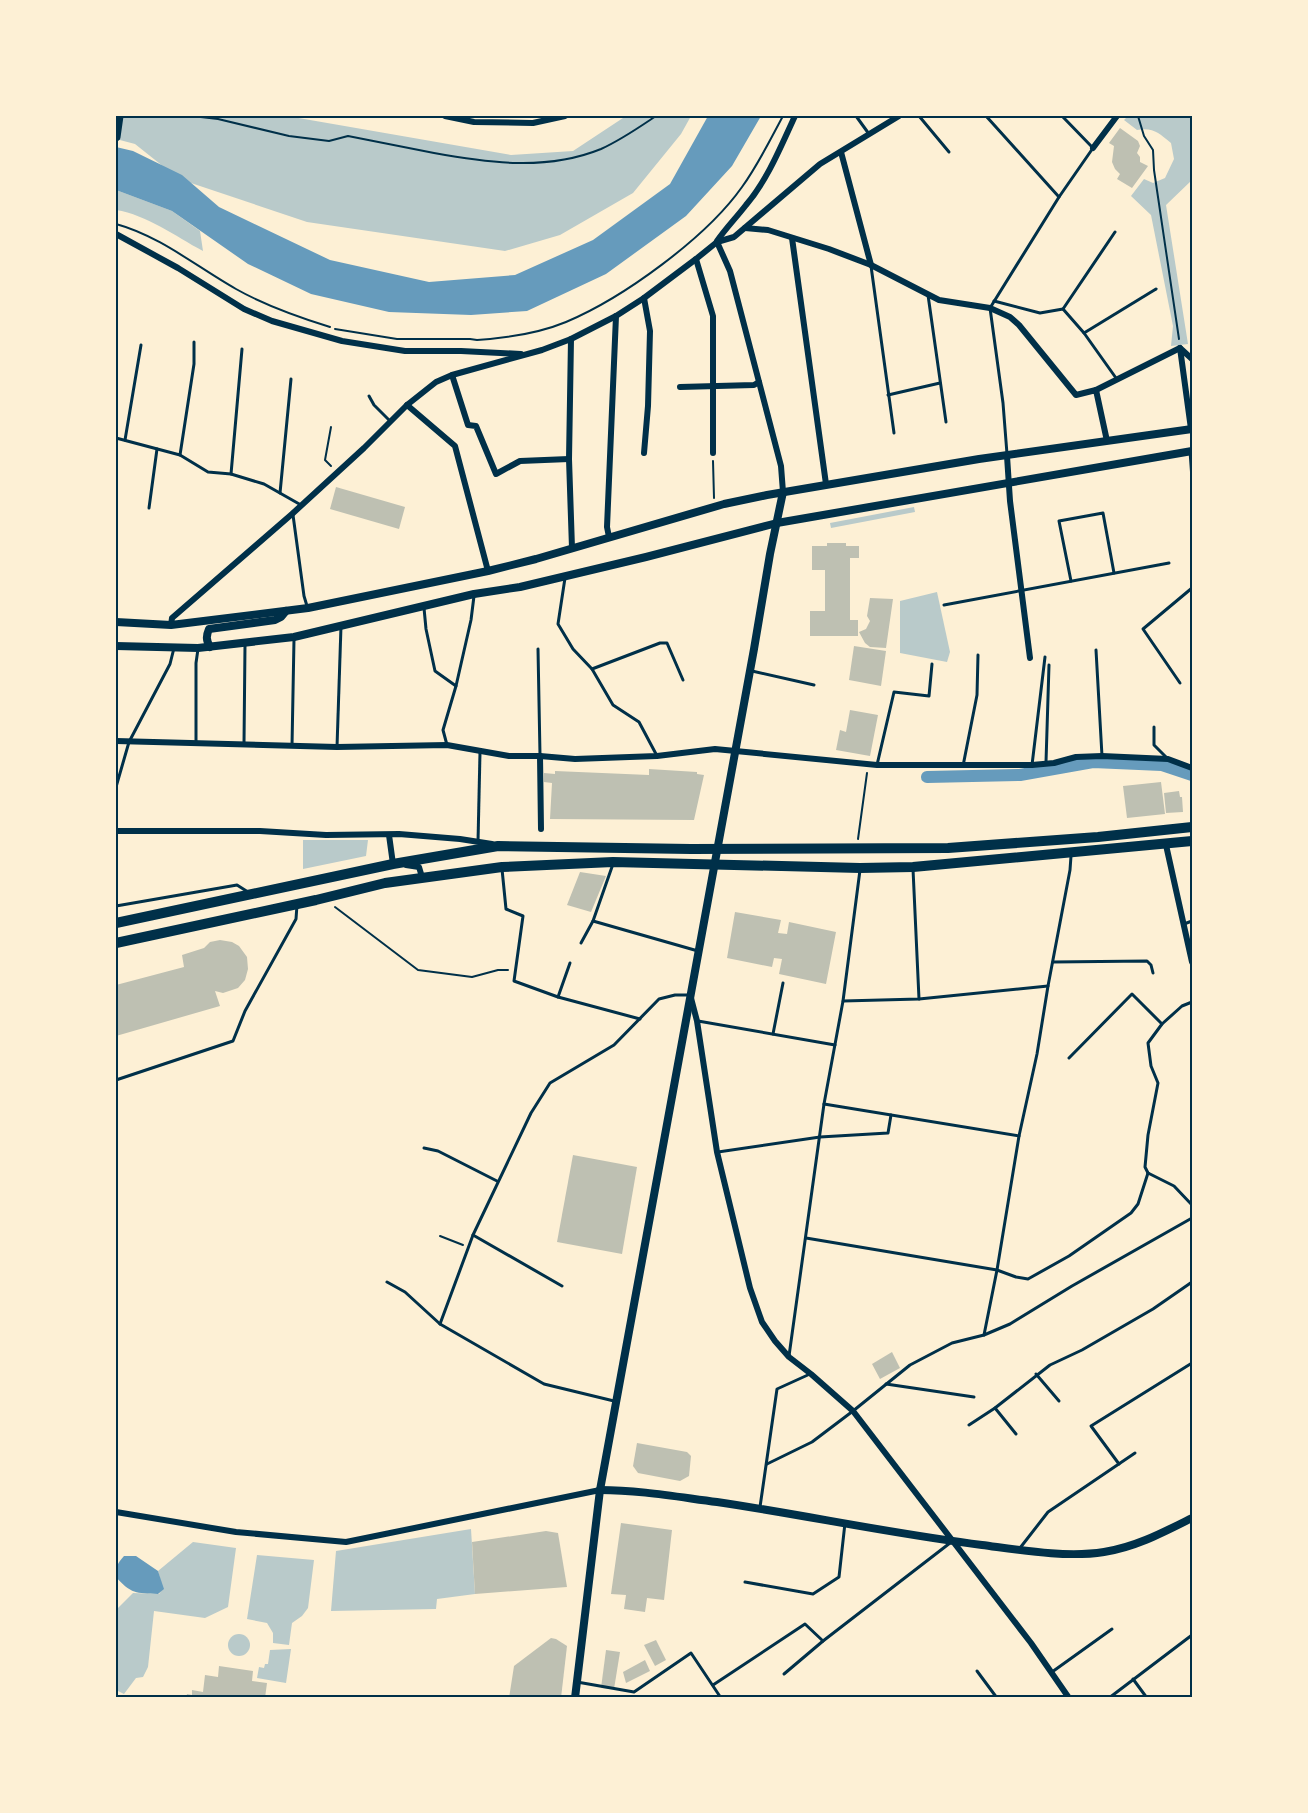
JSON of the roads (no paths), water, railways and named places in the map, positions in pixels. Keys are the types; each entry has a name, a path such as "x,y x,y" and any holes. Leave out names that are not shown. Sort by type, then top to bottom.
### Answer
{"main road":[{"path":"116,137 119,116"},
{"path":"116,922 393,864 498,846 948,848 1192,828"},
{"path":"116,943 385,883 502,867 613,862 860,868 913,867 1192,842"}],"street":[{"path":"445,116 474,122 533,123 565,116"},
{"path":"171,625 172,618 301,506 407,405 436,382 452,375 571,339 616,316 644,298 717,242 764,178 795,116"},
{"path":"717,242 734,237 820,164 899,116"},
{"path":"1093,148 1118,116"},
{"path":"841,152 871,265"},
{"path":"745,228 768,230 871,265 939,300 990,308 1010,317 1076,395 1096,390 1180,348"},
{"path":"116,234 178,268 244,309 272,321 342,341 405,351 527,354"},
{"path":"792,238 826,484"},
{"path":"575,1698 600,1490 783,492 781,466 730,271 717,242"},
{"path":"696,259 712,316 713,453"},
{"path":"644,298 650,331 644,453"},
{"path":"609,537 607,526 616,316"},
{"path":"571,339 569,459 572,548"},
{"path":"1180,348 1192,359"},
{"path":"116,622 171,625 308,608 488,570 714,507 783,492 1192,429 1180,348"},
{"path":"452,375 468,425 476,426 496,474 520,461 569,459"},
{"path":"680,387 754,385 759,382"},
{"path":"1096,390 1107,441"},
{"path":"407,405 455,446 488,570"},
{"path":"116,646 198,648 294,637 474,594 520,587 777,523 1191,451"},
{"path":"1007,456 1020,591 1030,658"},
{"path":"210,647 207,635 209,629 275,620 286,611"},
{"path":"116,741 337,747 447,745 509,756 575,759 657,756 715,749 877,765 1032,765 1054,763 1076,757 1102,756 1168,759 1192,768"},
{"path":"540,756 541,829"},
{"path":"116,831 260,831 326,835 408,835 498,846"},
{"path":"389,835 393,864 419,867 422,877"},
{"path":"1166,845 1192,962"},
{"path":"690,995 697,1021 717,1152 750,1288 762,1322 789,1357 853,1412 953,1541 1069,1698"},
{"path":"116,1512 236,1532 346,1542 600,1490 629,1490 953,1541 1083,1554 1106,1552 1143,1542 1192,1518"}],"lane":[{"path":"856,116 869,134"},
{"path":"919,116 949,152"},
{"path":"986,116 1059,197"},
{"path":"1007,456 1003,403 990,308 1059,197 1093,148 1062,116"},
{"path":"994,302 1040,313 1063,309 1115,232"},
{"path":"871,265 894,433"},
{"path":"1084,333 1156,289"},
{"path":"927,293 946,422"},
{"path":"1063,309 1084,333 1117,380"},
{"path":"180,455 194,364 194,342"},
{"path":"125,440 141,345"},
{"path":"231,474 242,349"},
{"path":"280,494 291,379"},
{"path":"888,395 940,383"},
{"path":"369,396 374,405 390,421"},
{"path":"116,438 180,455 208,472 231,474 264,484 301,506"},
{"path":"149,508 157,449"},
{"path":"1191,451 1192,479"},
{"path":"1071,581 1059,521 1103,513 1114,573"},
{"path":"292,514 304,596 308,608"},
{"path":"944,605 1169,563"},
{"path":"566,575 558,624 573,649 592,669 613,705 639,722 657,756"},
{"path":"1180,683 1143,629 1192,588"},
{"path":"447,745 444,730 471,620 474,594"},
{"path":"424,607 435,671 456,686"},
{"path":"337,747 341,626"},
{"path":"292,746 294,637"},
{"path":"592,669 660,643 667,643 683,680"},
{"path":"243,745 245,644"},
{"path":"116,787 129,742 170,664 174,648"},
{"path":"196,743 198,648"},
{"path":"538,649 540,756"},
{"path":"1096,650 1102,756"},
{"path":"963,766 977,695 978,655"},
{"path":"1032,765 1045,657"},
{"path":"877,765 894,692 929,696 932,664"},
{"path":"1046,763 1049,665"},
{"path":"750,670 814,685"},
{"path":"1154,727 1154,745 1168,759"},
{"path":"478,842 480,752"},
{"path":"984,1335 1019,1136 1037,1054 1071,870 1071,854"},
{"path":"581,944 593,921 613,862"},
{"path":"502,867 506,909 523,916 514,981 558,997 640,1019"},
{"path":"913,867 919,999"},
{"path":"789,1357 824,1104 843,1001 860,868"},
{"path":"116,906 237,885 252,894"},
{"path":"116,1080 233,1041 245,1011 296,919 297,904"},
{"path":"593,921 699,951"},
{"path":"1184,924 1192,921"},
{"path":"1053,962 1147,961 1153,973"},
{"path":"558,997 570,963"},
{"path":"773,1034 783,983"},
{"path":"843,1001 919,999 1048,986"},
{"path":"1069,1058 1132,994 1162,1024"},
{"path":"440,1324 473,1235 497,1181 531,1113 550,1083 614,1045 659,999 690,995"},
{"path":"1192,1002 1182,1006 1162,1024 1148,1043 1150,1066 1158,1083 1148,1135 1145,1167 1148,1173 1174,1186 1192,1205"},
{"path":"697,1021 835,1045"},
{"path":"824,1104 1019,1136"},
{"path":"717,1152 820,1137 888,1133 891,1115"},
{"path":"424,1148 438,1151 497,1181"},
{"path":"806,1238 997,1270 1028,1279 1069,1256 1131,1213 1138,1204 1148,1173"},
{"path":"767,1464 812,1442 910,1365 952,1343 984,1335 1010,1324 1192,1218"},
{"path":"473,1235 562,1286"},
{"path":"387,1282 405,1292 440,1324 544,1384 616,1401"},
{"path":"969,1425 995,1408 1050,1365 1082,1350 1153,1309 1192,1282"},
{"path":"1119,1464 1091,1426 1192,1363"},
{"path":"760,1509 777,1389 811,1374"},
{"path":"1036,1374 1059,1401"},
{"path":"885,1384 974,1397"},
{"path":"995,1408 1016,1434"},
{"path":"1020,1549 1048,1512 1135,1453"},
{"path":"745,1582 813,1594 839,1577 845,1523"},
{"path":"784,1674 823,1641 953,1541"},
{"path":"713,1685 805,1624 823,1641"},
{"path":"1052,1673 1112,1629"},
{"path":"1109,1698 1192,1635"},
{"path":"577,1682 634,1692 691,1653 721,1698"},
{"path":"977,1671 997,1698"},
{"path":"1133,1679 1147,1698"}],"water":[{"path":"708,116 761,116 732,166 686,216 606,274 527,311 471,315 389,312 311,294 248,264 172,211 116,190 116,147 133,151 182,175 219,207 330,260 429,282 515,275 593,240 670,184"},
{"path":"124,1556 136,1556 158,1571 164,1589 158,1594 134,1592 126,1587 116,1577 117,1565"}],"waterway":[{"path":"927,777 1020,775 1093,762 1162,765 1192,775"}]}
